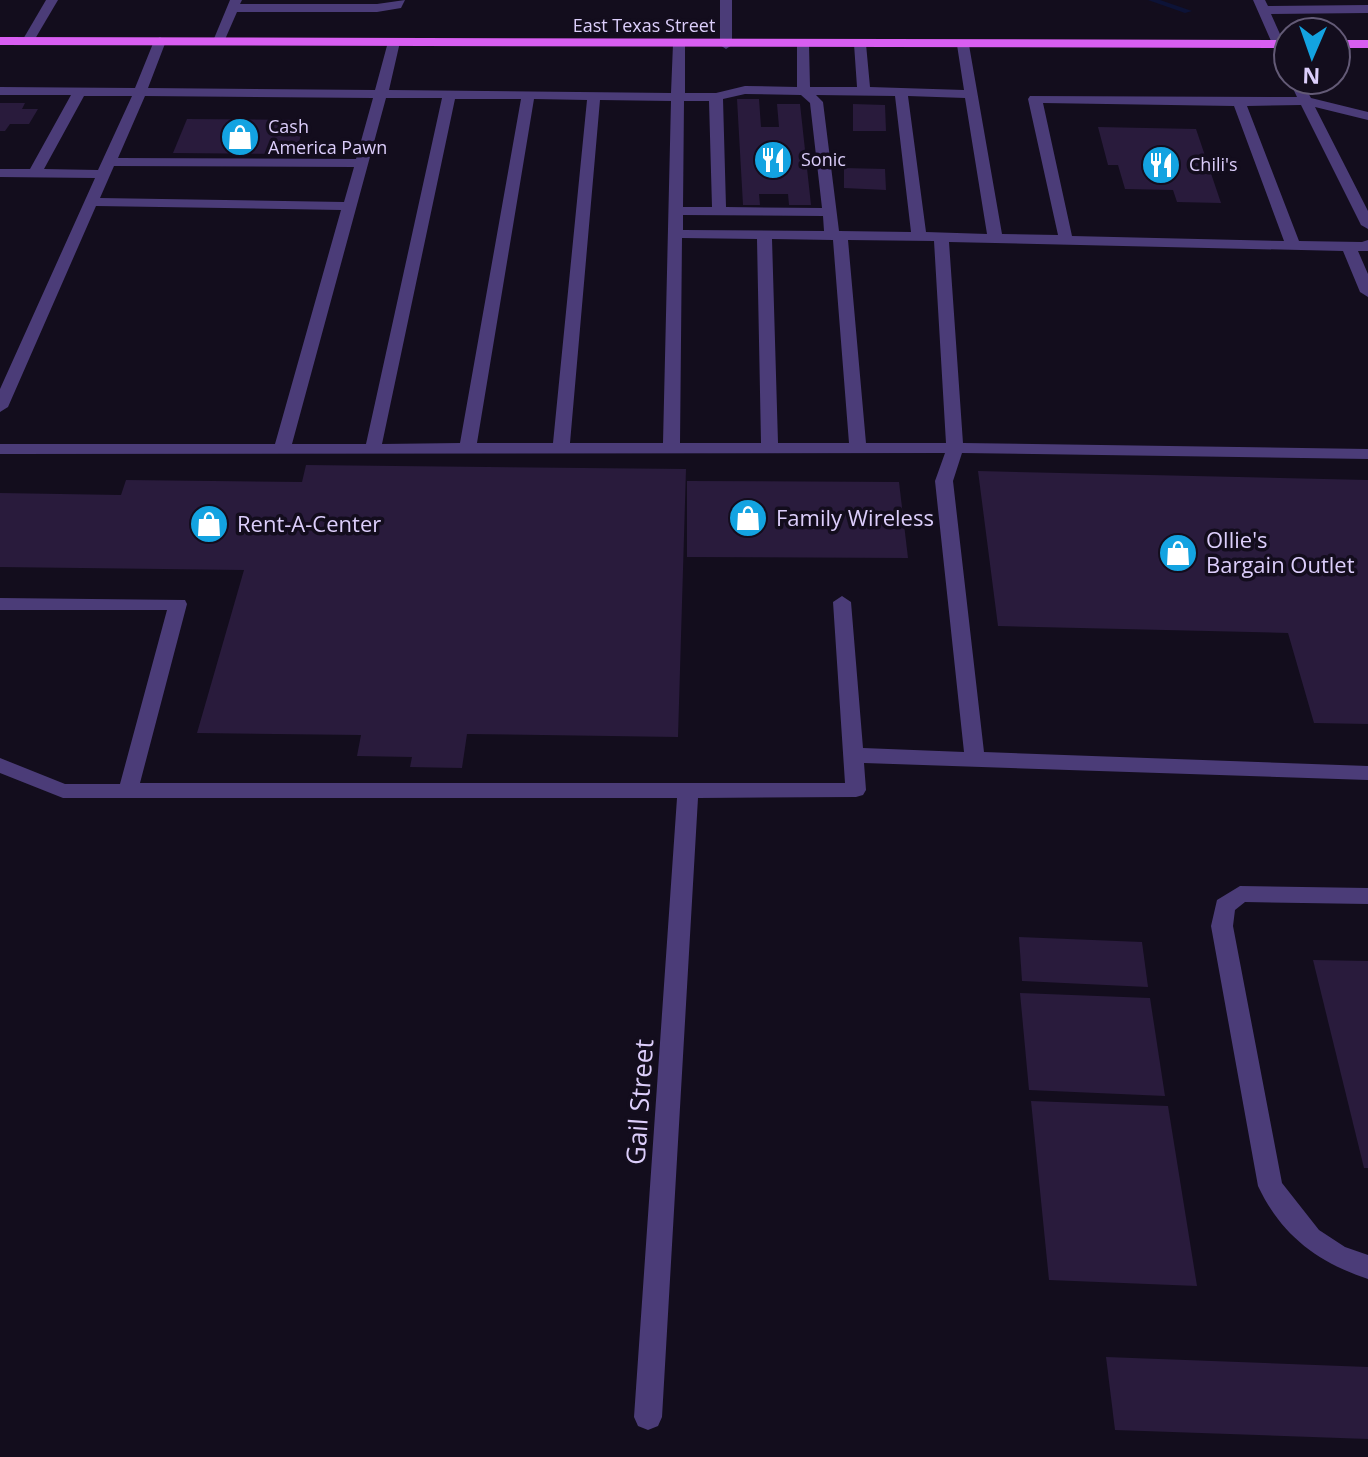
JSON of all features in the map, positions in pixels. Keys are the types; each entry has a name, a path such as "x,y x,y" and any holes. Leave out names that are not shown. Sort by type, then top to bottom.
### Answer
{"main road":[{"name":"East Texas Street","path":"0,41 1272,44"}],"street":[{"path":"28,41 52,0"},
{"path":"219,41 235,4 377,8 397,5 399,0"},
{"path":"726,0 726,45"},
{"path":"1260,5 1368,9"},
{"path":"1260,5 1272,25"},
{"path":"0,407 160,41"},
{"path":"282,448 394,42"},
{"path":"671,447 679,44"},
{"path":"860,44 864,91"},
{"path":"803,45 804,91 816,102 836,236 858,448"},
{"path":"963,45 995,239"},
{"path":"0,91 716,97 745,90 971,94"},
{"path":"34,174 79,92"},
{"path":"901,94 919,237"},
{"path":"373,448 449,95"},
{"path":"468,448 528,95"},
{"path":"561,448 594,95"},
{"path":"1303,96 1368,225"},
{"path":"716,97 719,211"},
{"path":"1066,240 1035,99 1305,101 1368,116"},
{"path":"1239,102 1293,245"},
{"path":"0,173 362,163"},
{"path":"91,202 350,206"},
{"path":"676,211 830,212"},
{"path":"676,234 1349,247 1368,244"},
{"path":"764,234 770,448"},
{"path":"941,237 955,448 944,481 975,759"},
{"path":"1349,247 1368,292"},
{"path":"0,449 955,448 1368,454"},
{"path":"0,765 63,791 856,790 842,602"},
{"path":"0,604 178,604 128,791"},
{"path":"852,755 1368,773"},
{"name":"Gail Street","path":"648,1417 688,791"},
{"path":"1368,896 1240,894 1225,906 1222,926 1270,1186 1287,1215 1320,1249 1368,1267"}],"building":[{"name":"Sonic","path":"737,99 759,99 761,127 779,127 777,104 800,104 811,205 789,205 788,194 759,194 760,205 743,205"},
{"path":"0,103 25,103 22,109 38,109 29,124 10,124 5,131 0,131"},
{"path":"853,104 885,105 886,131 853,131"},
{"name":"Cash America Pawn","path":"187,119 306,120 295,154 173,153"},
{"name":"Chili's","path":"1098,127 1196,129 1221,203 1177,202 1173,190 1125,189 1118,165 1108,165"},
{"path":"844,168 885,169 886,190 844,188"},
{"path":"306,465 686,469 678,737 467,734 462,768 410,767 412,757 357,756 361,735 197,733 244,570 0,567 0,493 121,495 126,480 302,482"},
{"name":"Ollie's Bargain Outlet","path":"978,471 1368,480 1368,724 1314,723 1288,633 998,626"},
{"path":"687,481 899,482 908,558 687,557"},
{"path":"1019,937 1142,942 1148,987 1022,981"},
{"path":"1313,960 1368,961 1368,1168 1364,1168"},
{"path":"1020,993 1150,998 1165,1096 1029,1090"},
{"path":"1031,1101 1168,1106 1197,1286 1049,1280"},
{"path":"1106,1357 1368,1367 1368,1439 1115,1430"}],"waterway":[{"path":"1152,0 1188,11"}],"place":[{"name":"Cash America Pawn","path":"240,137"},
{"name":"Sonic","path":"773,160"},
{"name":"Chili's","path":"1161,165"},
{"name":"Family Wireless","path":"748,518"},
{"name":"Rent-A-Center","path":"209,524"},
{"name":"Ollie's Bargain Outlet","path":"1178,553"}]}
